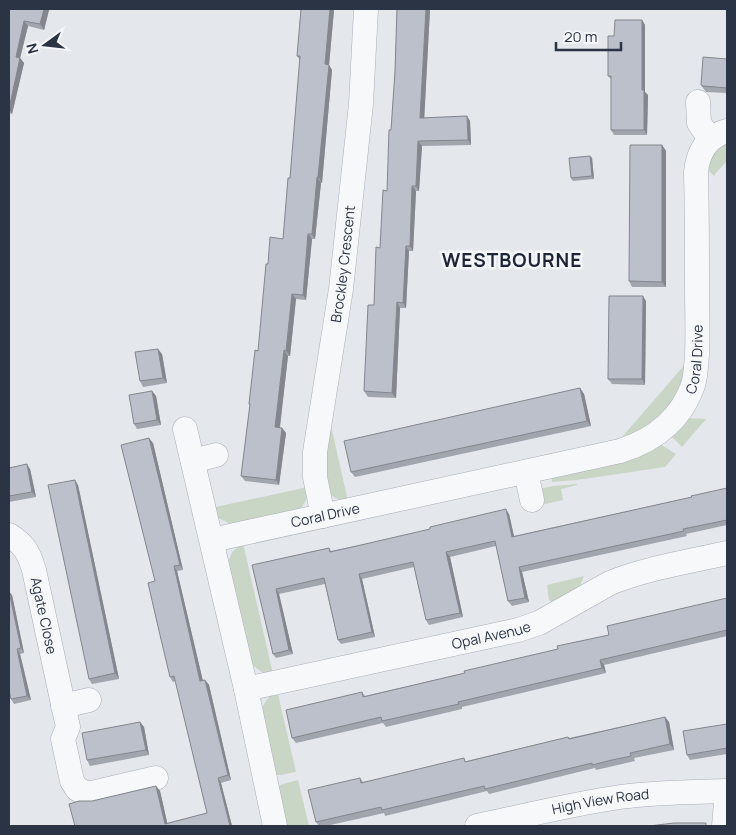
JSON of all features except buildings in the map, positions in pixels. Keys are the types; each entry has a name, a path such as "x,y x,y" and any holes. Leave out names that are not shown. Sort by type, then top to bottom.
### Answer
{"street":[{"name":"Brockley Crescent","path":"323,516 315,477 315,452 341,289 361,104 366,9"},
{"name":"Coral Drive","path":"212,540 620,451 643,443 662,431 679,412 686,400 693,384 696,370 697,166 702,149 719,135 699,123 698,102"},
{"path":"185,429 246,689 275,826"},
{"path":"193,461 216,455"},
{"path":"526,472 532,500"},
{"name":"Agate Close","path":"9,535 24,546 34,570 66,716 63,738 72,781 82,792 92,793 156,778"},
{"name":"Opal Avenue","path":"246,689 518,630 540,623 620,579 727,553"},
{"path":"66,716 89,700"},
{"path":"724,826 727,791"},
{"name":"High View Road","path":"476,826 622,796 727,791"}],"green space":[{"path":"727,141 727,161 715,176 705,168 711,153"},
{"path":"688,361 678,395 656,422 616,444"},
{"path":"685,418 706,419 682,447 670,435"},
{"path":"331,426 348,501 340,500 330,494 323,480 327,430"},
{"path":"660,444 676,454 665,467 552,482 551,475"},
{"path":"577,484 561,489 563,500 523,509 522,505 539,489"},
{"path":"308,487 306,499 299,510 233,525 218,518 211,508"},
{"path":"243,543 273,674 263,673 250,663 227,564 233,551"},
{"path":"584,576 577,593 555,605 549,600 547,585"},
{"path":"277,690 296,772 281,775 274,775 261,711 267,699"},
{"path":"298,780 309,826 286,826 277,787"}],"district":[{"name":"WESTBOURNE","path":"512,260"}]}
